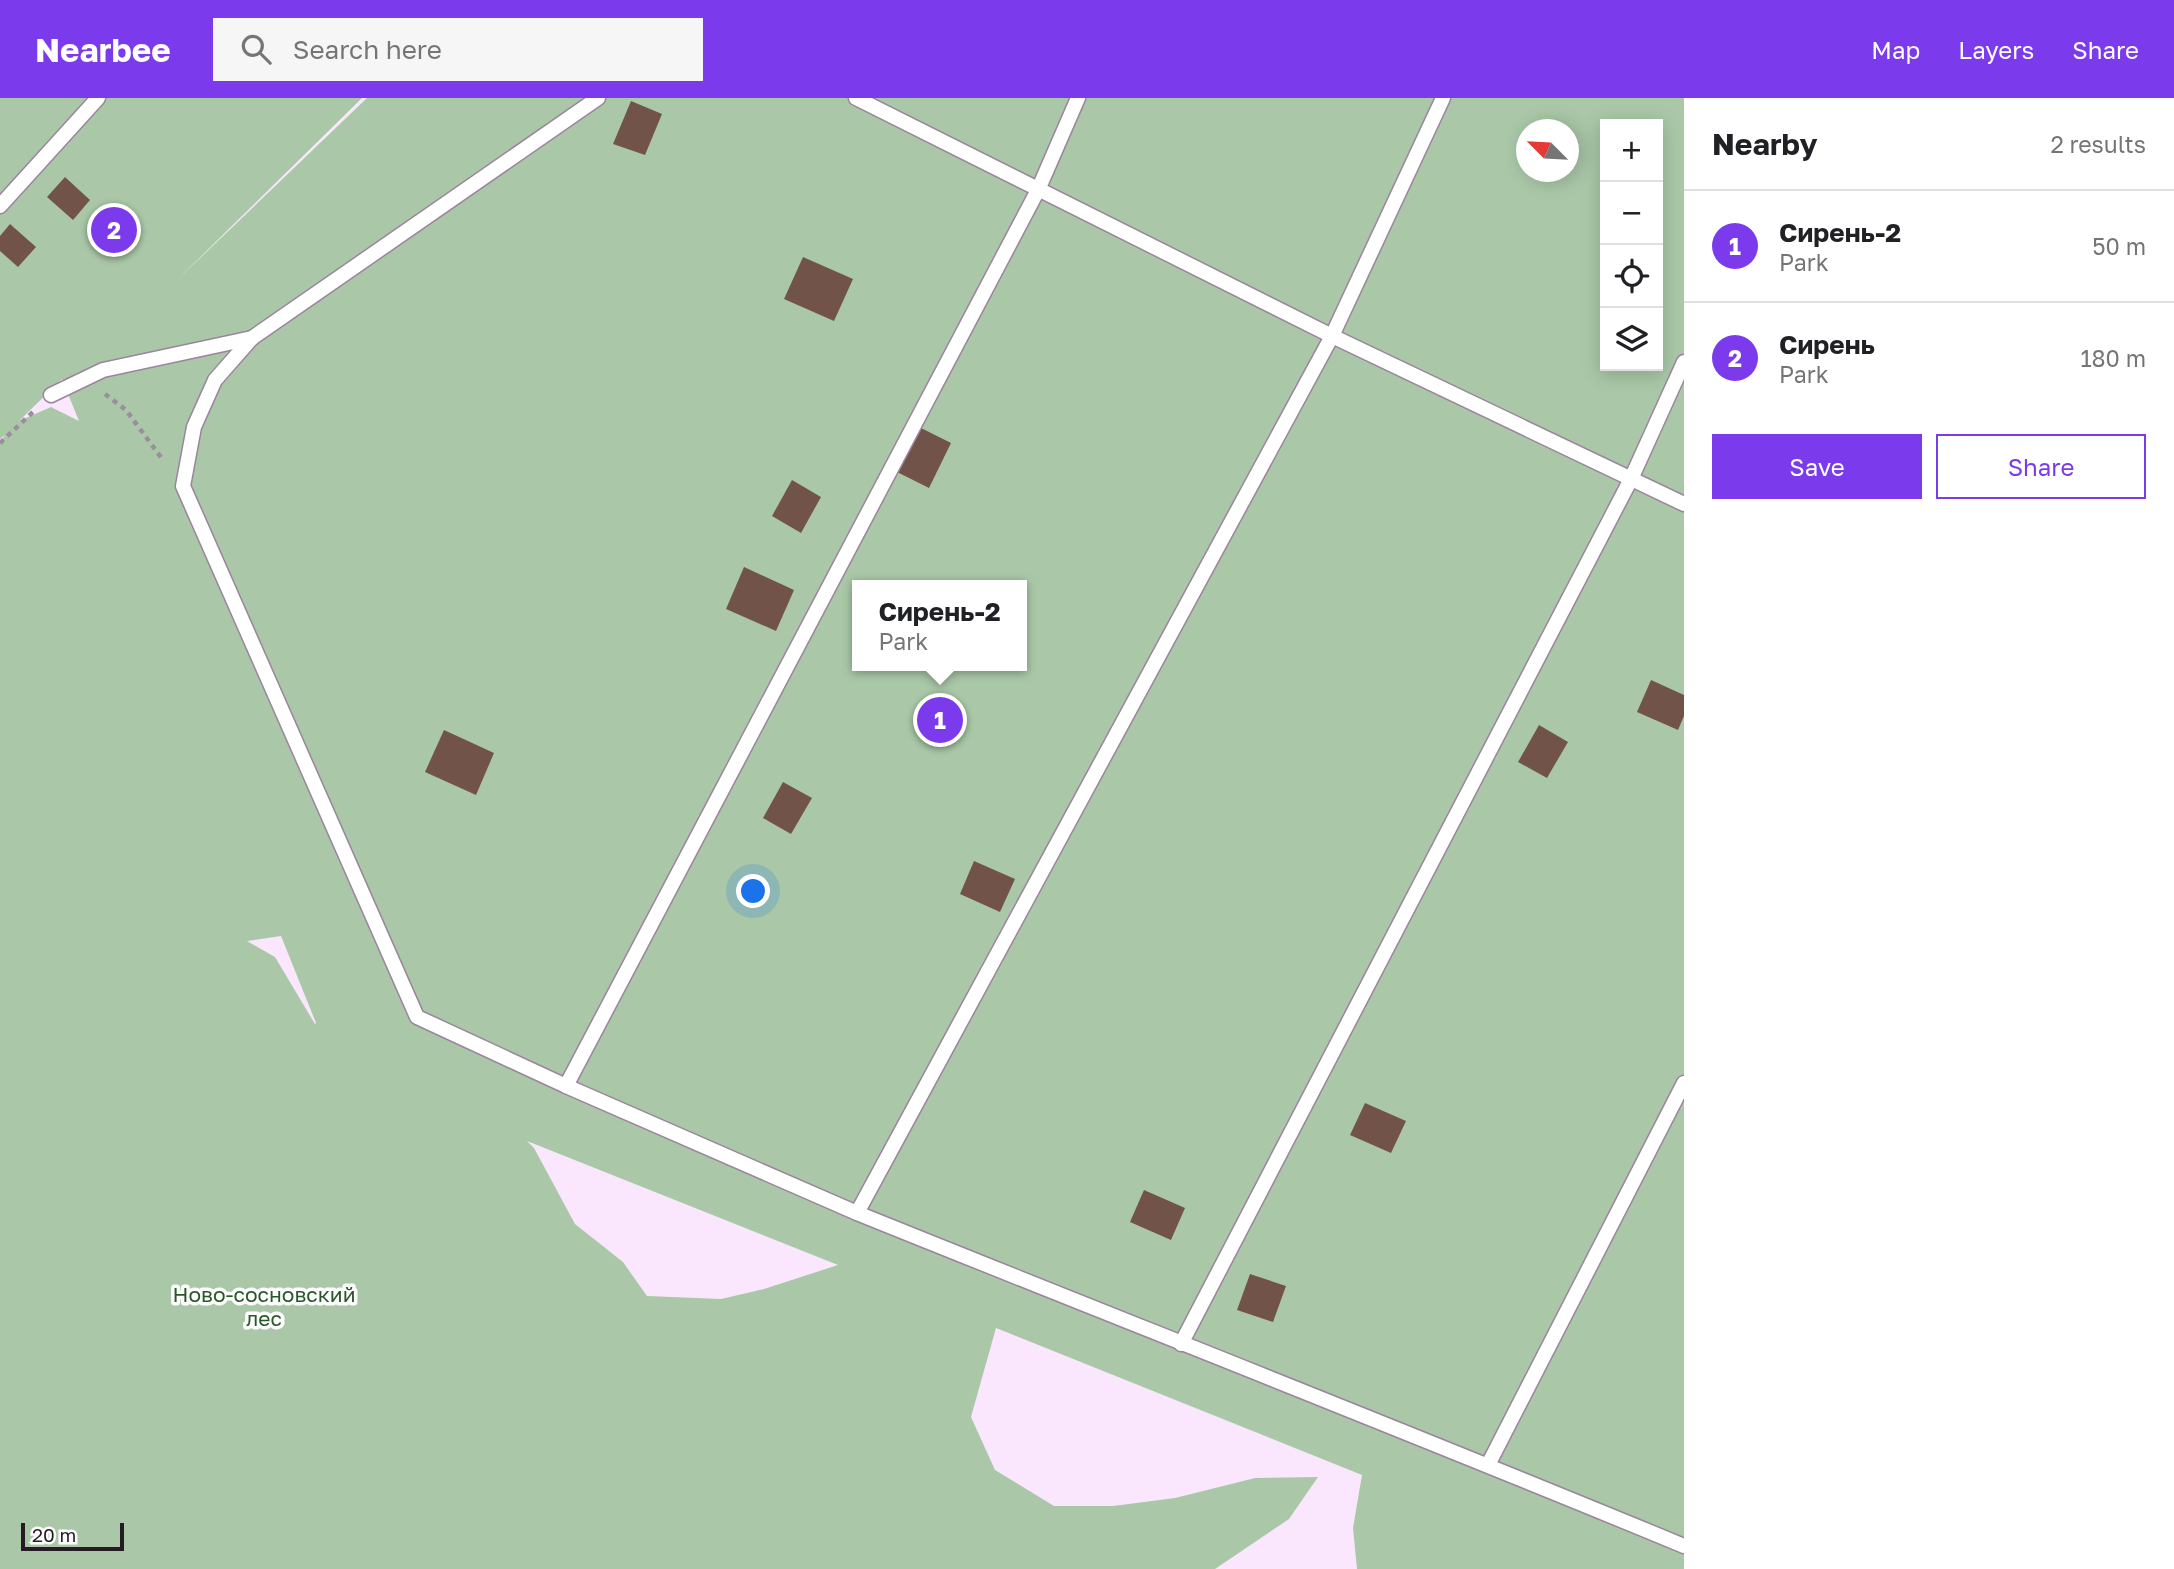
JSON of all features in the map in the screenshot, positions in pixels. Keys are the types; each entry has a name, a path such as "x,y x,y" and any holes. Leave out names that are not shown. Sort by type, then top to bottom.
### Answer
{"lane":[{"path":"0,206 98,98"},
{"path":"598,98 252,338 215,380 194,427 183,486 417,1017 566,1086 857,1213 1684,1546"},
{"path":"856,98 1332,336 1684,504"},
{"path":"566,1086 1038,190 1078,98"},
{"path":"857,1213 1332,336 1443,98"},
{"path":"51,395 103,370 252,338"},
{"path":"1181,1344 1631,479 1684,362"},
{"path":"1488,1465 1684,1083"}],"path":[{"path":"83,379 126,410 183,486"},
{"path":"0,443 51,395"}],"green space":[{"name":"Ново-сосновский лес","path":"0,98 362,98 175,282 367,98 1684,98 1684,1569 1357,1569 1353,1528 1362,1475 996,1328 971,1417 995,1470 1054,1506 1113,1506 1175,1498 1255,1478 1318,1477 1289,1519 1215,1569 0,1569 0,442 5,435 0,439","holes":["62,379 79,421 51,407 19,421","281,936 316,1023 315,1024 275,957 247,941","527,1141 838,1265 764,1289 721,1299 647,1296 623,1262 575,1224 534,1148"]}],"building":[{"path":"631,101 662,114 645,155 613,144"},
{"path":"65,177 90,200 73,220 47,197"},
{"path":"10,224 36,247 18,267 0,251 0,236"},
{"path":"803,257 853,279 834,321 784,299"},
{"path":"917,426 951,443 929,488 895,471"},
{"path":"792,480 821,497 801,533 772,516"},
{"path":"744,567 794,590 776,631 726,609"},
{"path":"1651,680 1684,695 1684,716 1678,730 1637,712"},
{"path":"1539,725 1568,742 1547,778 1518,762"},
{"path":"444,730 494,753 476,795 425,772"},
{"path":"783,782 812,798 791,834 763,818"},
{"path":"974,861 1015,879 1000,912 960,894"},
{"path":"1365,1103 1406,1121 1391,1153 1350,1135"},
{"path":"1144,1190 1185,1208 1171,1240 1130,1222"},
{"path":"1250,1274 1286,1286 1273,1322 1237,1310"}],"place":[{"name":"Сирень","path":"114,230"},
{"name":"Сирень-2","path":"940,720"}]}
